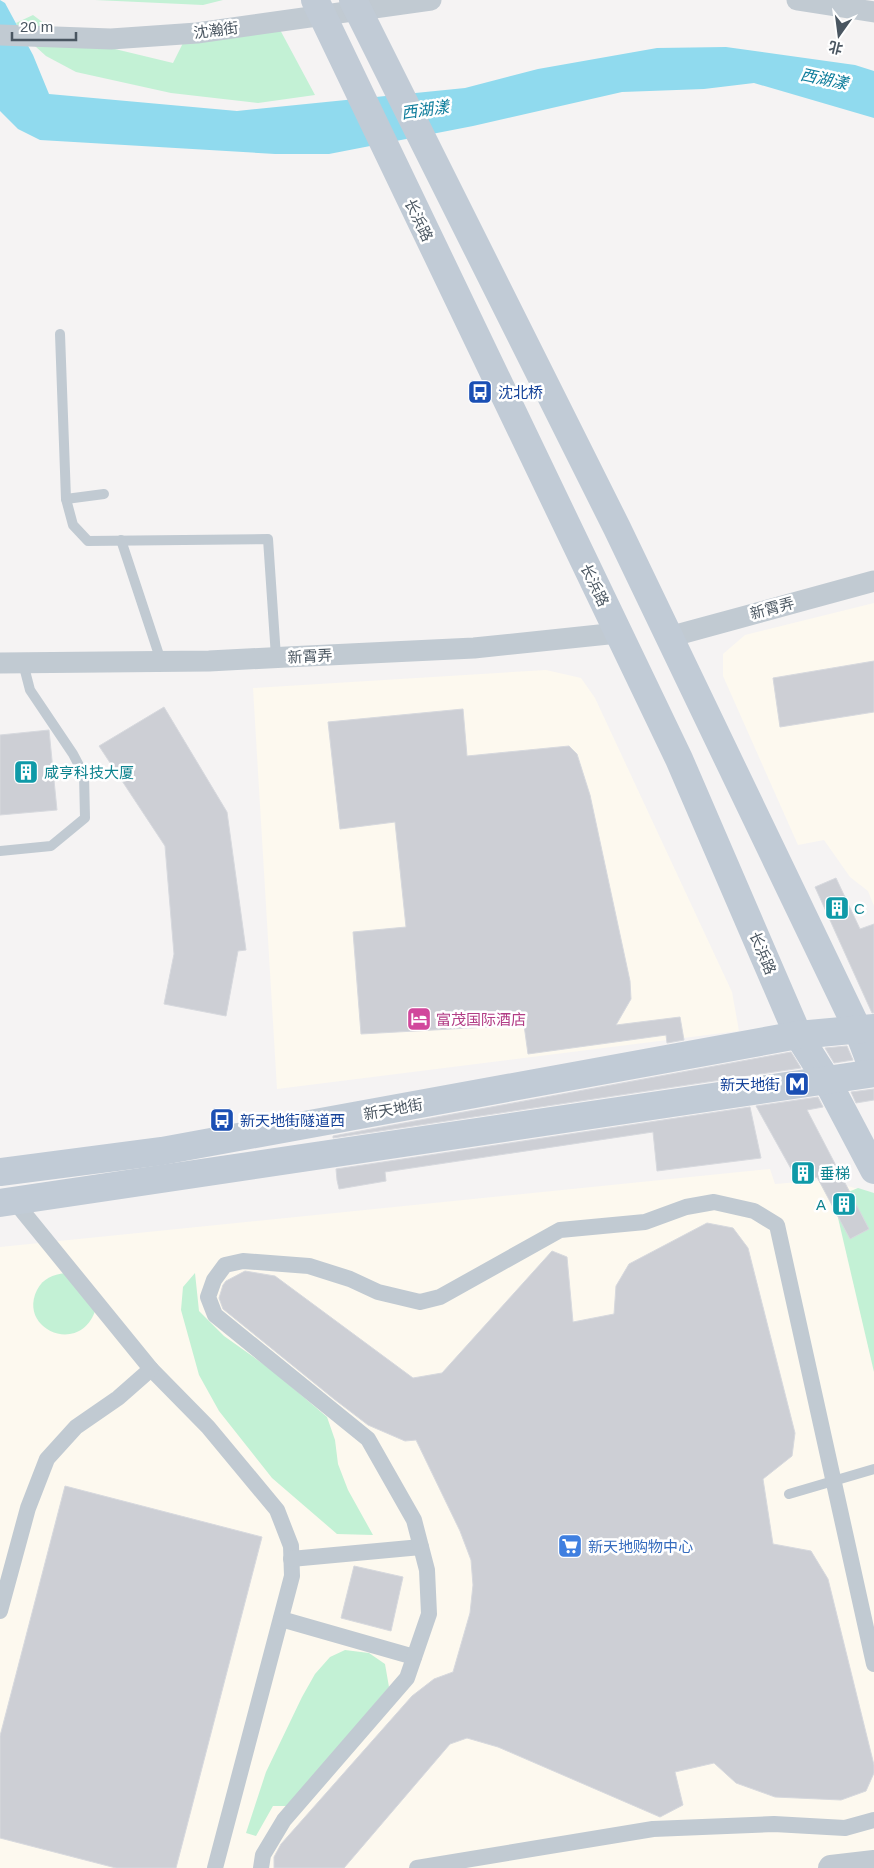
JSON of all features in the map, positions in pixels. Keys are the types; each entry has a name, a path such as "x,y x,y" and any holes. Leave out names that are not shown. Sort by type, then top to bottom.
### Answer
{"main road":[{"path":"7,1203 874,1072 866,1029 669,637 356,5"},
{"name":"长浜路","path":"318,8 679,759 798,1035 826,1080 874,1170"},
{"name":"新天地街","path":"0,1172 162,1151 798,1035 866,1029"}],"street":[{"name":"沈瀚街","path":"0,35 58,39 111,39 197,32 318,8 431,0"},
{"path":"797,0 874,12"},
{"name":"新霄弄","path":"669,637 874,581"},
{"name":"新霄弄","path":"0,663 160,661 474,648 618,633"},
{"path":"261,1868 263,1855 284,1820 407,1678 428,1614 427,1570 414,1520 368,1439 216,1315 208,1296 214,1280 224,1265 243,1262 309,1266 378,1292 420,1302 440,1297 560,1230 645,1222 686,1206 714,1202 754,1211 777,1225 874,1664"},
{"path":"7,1203 151,1369 208,1427 277,1510 291,1546 292,1576 215,1868"},
{"path":"0,1611 5,1572 47,1460 76,1427 118,1398 151,1369"},
{"path":"292,1559 421,1547"},
{"path":"281,1619 414,1657"},
{"path":"417,1868 654,1829 774,1824 845,1828 874,1820"},
{"path":"831,1868 874,1863"}],"lane":[{"path":"60,334 66,499 73,526 88,541 268,539 276,657"},
{"path":"66,499 104,494"},
{"path":"121,540 160,661"},
{"path":"0,851 51,846 85,818 84,775 73,754 30,690 23,663"},
{"path":"789,1494 874,1469"}],"shaded area":[{"path":"874,603 874,906 868,891 850,877 824,840 798,845 723,676 723,654 745,635"},
{"path":"546,670 581,678 595,698 732,992 739,1031 277,1089 253,688"},
{"name":"新天地购物中心","path":"770,1169 775,1184 824,1180 874,1193 874,1868 0,1868 0,1247"}],"green space":[{"path":"95,0 223,0 203,5"},
{"path":"33,15 61,36 173,63 185,39 278,26 315,95 258,103 171,93 76,72 46,56 25,37 16,23"},
{"path":"858,1188 874,1193 874,1372 835,1205 841,1195"},
{"path":"65,1273 96,1308 89,1323 78,1331 66,1334 54,1332 43,1326 36,1317 33,1304 37,1290 45,1280"},
{"path":"195,1273 199,1311 224,1336 273,1371 327,1417 335,1440 338,1464 348,1490 373,1535 337,1534 272,1478 219,1411 199,1375 181,1310 183,1287"},
{"path":"345,1650 369,1653 385,1664 389,1687 288,1806 273,1806 256,1836 246,1833 266,1772 302,1697 315,1674 330,1657"}],"water":[{"name":"西湖漾","path":"0,0 5,3 33,55 49,94 237,111 465,88 538,69 657,48 726,47 855,65 874,71 874,118 754,83 704,89 622,92 473,126 329,154 275,154 40,140 18,129 0,111"}],"building":[{"path":"874,661 874,712 780,727 773,678"},
{"path":"164,707 227,812 246,950 238,951 226,1016 164,1004 174,954 165,846 99,746"},
{"path":"463,709 467,756 569,746 577,754 590,795 630,981 631,999 616,1025 680,1017 684,1040 667,1043 666,1035 528,1054 524,1025 361,1034 353,932 406,927 395,822 340,829 328,722"},
{"name":"咸亨科技大厦","path":"49,730 57,810 0,815 0,735"},
{"path":"836,878 860,929 874,924 874,1013 872,1013 815,887"},
{"path":"847,1046 853,1060 834,1063 825,1048"},
{"path":"791,1052 801,1068 333,1138 333,1136"},
{"path":"874,1089 874,1100 856,1103 851,1092"},
{"path":"818,1097 823,1107 807,1110 869,1229 850,1239 817,1177 800,1185 756,1106"},
{"path":"750,1107 761,1158 657,1171 653,1132 385,1172 386,1181 339,1189 337,1180 336,1169"},
{"path":"707,1223 733,1228 748,1248 795,1433 792,1456 763,1479 773,1544 811,1551 828,1579 874,1765 874,1773 866,1791 841,1800 775,1797 736,1783 714,1763 675,1772 683,1805 660,1817 498,1747 467,1738 450,1744 344,1868 274,1868 274,1857 281,1844 412,1696 434,1679 453,1672 470,1613 473,1585 471,1560 460,1531 416,1440 405,1441 368,1425 334,1399 223,1309 219,1298 223,1285 226,1281 245,1271 275,1276 413,1378 442,1373 552,1251 567,1257 573,1322 614,1314 616,1286 629,1264"},
{"path":"65,1486 262,1537 176,1868 116,1868 0,1838 0,1736"},
{"path":"354,1566 403,1577 391,1631 341,1618"}],"place":[{"name":"沈北桥","path":"480,392"},
{"name":"咸亨科技大厦","path":"26,772"},
{"name":"C","path":"837,908"},
{"name":"富茂国际酒店","path":"419,1019"},
{"name":"新天地街","path":"797,1084"},
{"name":"新天地街隧道西","path":"222,1120"},
{"name":"垂梯","path":"803,1173"},
{"name":"A","path":"844,1204"},
{"name":"新天地购物中心","path":"570,1546"}]}
